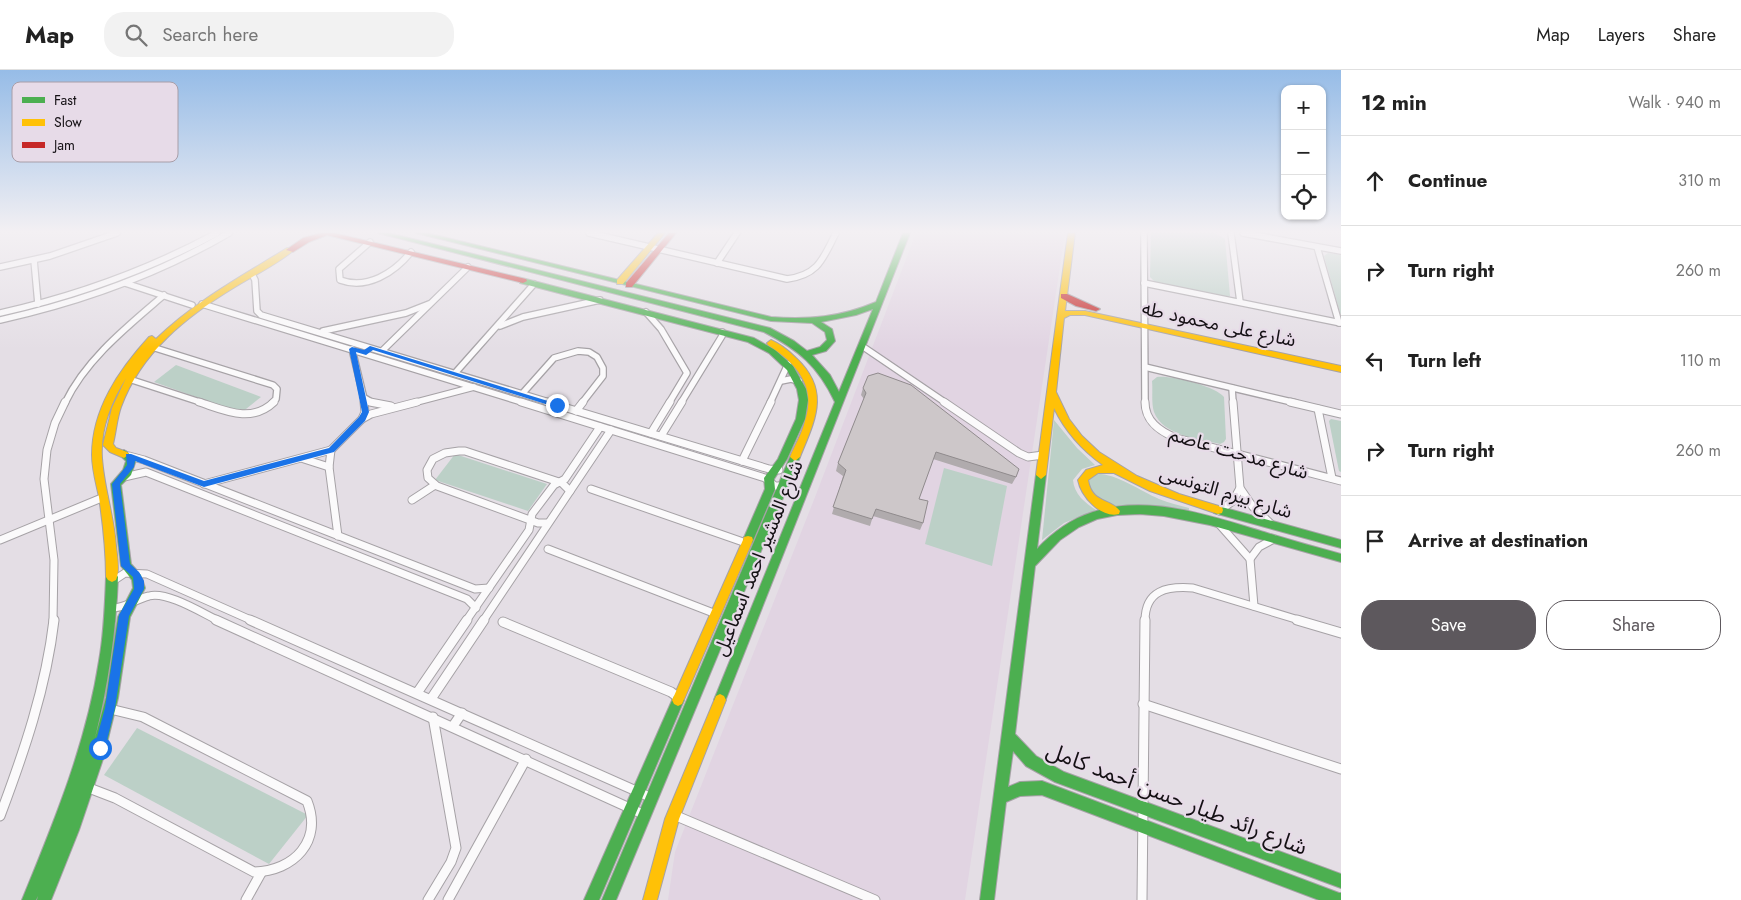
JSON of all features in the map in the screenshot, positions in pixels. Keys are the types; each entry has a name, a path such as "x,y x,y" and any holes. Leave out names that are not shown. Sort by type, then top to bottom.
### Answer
{"street":[{"path":"35,272 38,304"},
{"path":"0,313 38,304 136,272"},
{"path":"0,320 48,308 125,283 151,272"},
{"path":"29,900 52,850 72,792 97,699 104,665 112,608 113,581 104,497 98,465 101,421 116,385 141,349 162,329 249,272"},
{"path":"235,281 254,278 263,272"},
{"path":"339,272 340,280 345,283 357,284 377,279 386,272"},
{"path":"383,350 412,324 463,272"},
{"path":"489,272 539,283"},
{"path":"497,272 539,283 580,297 675,317 762,339 784,351 802,367 812,386 814,406 812,416 609,900"},
{"path":"537,272 751,324 782,336 808,353 822,368 833,384 839,402"},
{"path":"575,272 764,318 786,321 815,322 858,314 879,303"},
{"path":"624,284 634,272"},
{"path":"752,272 777,278 796,279 805,277 813,272"},
{"name":"شارع المشير احمد اسماعيل","path":"650,900 674,816 892,272"},
{"path":"987,900 1066,272"},
{"name":"شارع مدحت عاصم","path":"1144,272 1145,410 1152,423 1160,430 1182,440 1341,481"},
{"path":"1236,272 1240,302"},
{"path":"1144,283 1340,323 1324,272"},
{"path":"254,278 258,313 456,372 701,449 776,470 785,470 788,473"},
{"path":"125,283 366,353 765,478 775,486 783,486"},
{"path":"456,372 539,283"},
{"path":"0,816 29,731 43,679 52,633 55,592 44,481 51,433 60,410 72,388 104,347 164,295"},
{"name":"شارع على محمود طه","path":"1064,296 1087,307 1145,323 1341,369"},
{"path":"496,329 513,320 580,297 675,317 765,346 788,364 799,381 804,402 803,413 776,470 771,475 770,489 591,900"},
{"path":"321,332 416,310 434,302"},
{"path":"197,305 152,347 128,380 120,396 113,418 108,446 110,449 475,589 489,588"},
{"path":"512,310 515,315 523,317"},
{"path":"646,312 660,329 687,373 650,433"},
{"name":"شارع على محمود طه","path":"1061,316 1068,313 1085,313 1341,362"},
{"path":"395,315 406,316 412,320 412,324"},
{"path":"660,329 662,322 675,317"},
{"path":"808,353 826,348 831,343 832,337 829,331 815,322"},
{"path":"660,436 722,336 722,332"},
{"path":"862,346 1019,453 1036,458 1044,455"},
{"path":"128,380 239,415 252,414 264,410 276,399 278,394 273,386 152,347"},
{"path":"366,353 372,347"},
{"path":"352,349 363,397 365,412 362,419"},
{"path":"522,394 554,358 578,351 589,352 597,357 603,376 576,411"},
{"path":"384,359 390,353"},
{"path":"742,461 782,381 788,364"},
{"path":"1145,367 1341,414"},
{"path":"782,381 791,379 799,381"},
{"path":"204,484 331,450 362,419 371,414 474,387"},
{"path":"1232,388 1240,488 1253,507 1273,525"},
{"name":"شارع بيرم التونسى","path":"1052,392 1063,417 1072,431 1100,458 1152,490 1219,511 1341,544"},
{"path":"363,397 372,403 397,407"},
{"path":"1318,409 1332,478"},
{"path":"417,693 528,530 530,520 557,483 565,479 600,427"},
{"path":"431,699 611,430"},
{"path":"696,456 701,449"},
{"path":"331,450 329,467 338,536"},
{"path":"547,524 538,523 435,485 428,478 427,473 431,462 441,454 457,450 466,451 566,485 570,491"},
{"path":"44,900 89,788 110,708 124,615 139,589 139,581 126,566 116,484 131,465 131,460 124,454 104,457 98,465"},
{"path":"296,459 315,461 329,467"},
{"path":"1115,511 1094,500 1083,484 1084,477 1088,472 1096,468 1118,470"},
{"path":"101,481 110,482 146,472 467,599 476,608"},
{"path":"412,500 435,485"},
{"path":"591,488 741,540 746,544"},
{"path":"1219,511 1233,501 1240,488"},
{"path":"0,540 104,497"},
{"path":"260,518 269,509"},
{"name":"شارع بيرم التونسى","path":"1029,564 1050,540 1079,521 1115,511 1155,510 1175,512 1341,558"},
{"path":"1219,524 1236,540 1250,559 1254,606"},
{"path":"1250,559 1259,547 1274,539"},
{"path":"548,549 716,614"},
{"path":"113,581 124,573 147,574 628,786 638,794 652,798"},
{"path":"1142,900 1141,826 1145,615 1150,598 1157,592 1167,588 1179,586 1193,588 1341,633"},
{"path":"112,608 121,607 150,595 162,595 621,802 631,810 645,815"},
{"path":"503,622 671,692 679,698"},
{"path":"1143,704 1341,769"},
{"path":"89,788 116,798 254,872 261,873 278,869 294,859 304,849 314,824 313,811 307,801 143,717 110,708"},
{"path":"453,726 462,713"},
{"path":"428,900 451,862 456,848 434,717"},
{"name":"شارع رائد طيار حسن أحمد كامل","path":"1008,736 1031,761 1045,770 1341,881"},
{"path":"448,900 526,760"},
{"name":"شارع رائد طيار حسن أحمد كامل","path":"1000,798 1012,790 1026,787 1042,788 1339,900"},
{"path":"674,816 875,900"},
{"path":"246,900 261,873"}],"shaded area":[{"path":"901,272 1059,272 965,900 668,900 675,852 817,492"}],"green space":[{"path":"1150,272 1228,272 1230,296 1225,297 1157,284 1150,277"},
{"path":"1328,272 1341,272 1341,316"},
{"path":"176,365 261,397 241,413 154,382"},
{"path":"1157,377 1172,378 1203,385 1224,397 1226,439 1224,442 1220,444 1193,438 1165,426 1159,420 1153,408 1152,381"},
{"path":"1331,419 1341,421 1341,472 1339,471 1329,421"},
{"path":"1054,420 1077,448 1095,465 1082,469 1073,480 1078,494 1096,510 1064,523 1042,540"},
{"path":"455,454 547,484 528,511 435,480"},
{"path":"944,468 1007,486 992,566 925,544"},
{"path":"1094,474 1102,474 1118,479 1159,499 1189,508 1189,512 1146,505 1115,506 1091,494 1087,479"},
{"path":"137,728 308,815 269,864 104,775"}],"building":[{"path":"878,373 911,385 1019,469 1016,477 936,452 919,499 928,501 923,523 876,509 872,519 833,507 846,470 838,463 866,393 863,388 868,376"}],"traffic: fast":[{"path":"536,272 767,330 780,336 811,358 826,377 839,402"},
{"path":"578,272 771,319 799,321 826,319 853,314 879,303"},
{"path":"720,700 891,272"},
{"path":"523,281 751,340 782,359 790,368 802,389 804,400 803,413 777,469 769,478 770,489 748,540"},
{"path":"808,353 823,349 831,341 829,331 815,322"},
{"path":"44,900 72,830 96,759 112,698 124,617 139,588 137,578 126,566 116,484 128,472 131,460 124,454"},
{"path":"609,900 795,457"},
{"path":"987,900 1041,475"},
{"path":"1030,564 1062,532 1075,524 1095,515 1117,511 1140,510 1164,512 1210,521 1341,558"},
{"path":"1218,510 1341,544"},
{"path":"29,900 61,823 75,783 98,702 110,619 112,577"},
{"path":"591,900 678,700"},
{"path":"1008,736 1031,761 1060,777 1341,881"},
{"path":"1000,798 1020,789 1042,788 1339,900"}],"traffic: slow":[{"path":"124,454 113,450 108,445 116,408 131,376 150,350 174,326 200,306 254,272"},
{"path":"620,282 629,272"},
{"path":"1041,475 1066,272"},
{"path":"1061,317 1068,313 1085,313 1341,369"},
{"path":"112,577 107,514 97,456 98,439 106,407 113,392 131,364 152,339"},
{"path":"771,343 789,356 804,372 812,392 811,420 795,457"},
{"path":"1052,393 1065,421 1079,439 1114,468 1154,489 1218,510"},
{"path":"1114,469 1093,471 1083,480 1086,491 1094,500 1115,511"},
{"path":"678,700 748,540"},
{"path":"650,900 672,819 720,700"}],"traffic: jam":[{"path":"485,272 523,281"},
{"path":"629,285 640,272"},
{"path":"1064,296 1079,304 1096,309"}],"route":[{"path":"100,748 110,708 124,615 139,589 139,581 136,574 126,566 116,484 128,472 131,465 131,460 128,456 144,460 204,484 331,450 362,419 365,412 352,349 366,353 372,347 557,405"}]}
